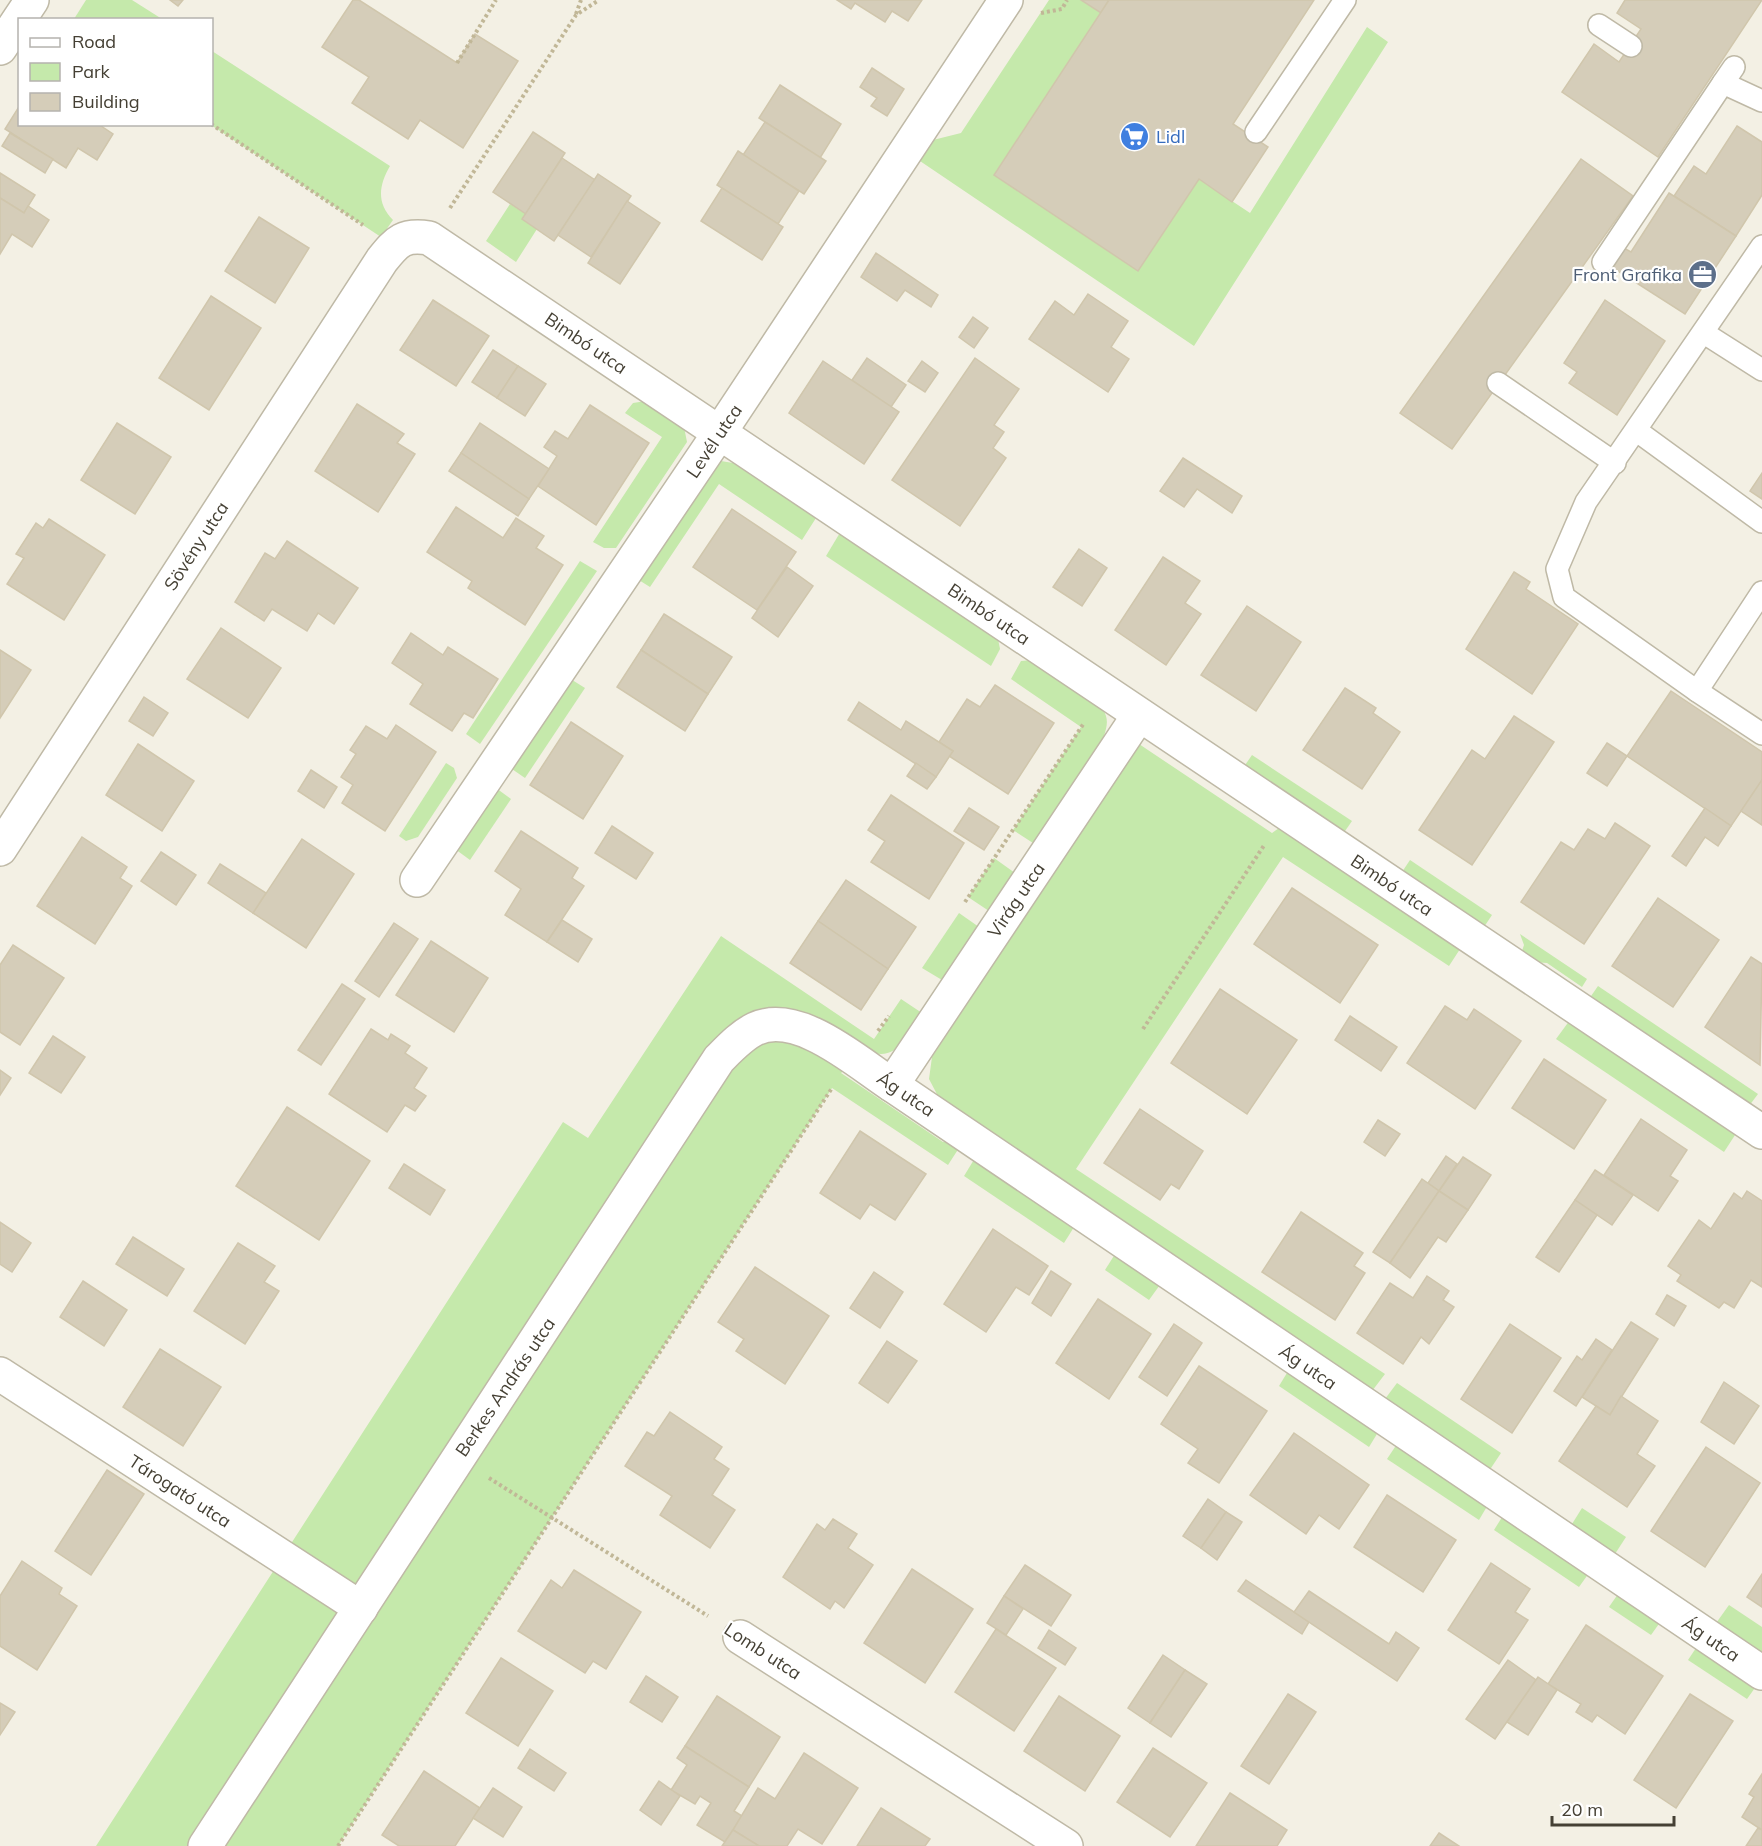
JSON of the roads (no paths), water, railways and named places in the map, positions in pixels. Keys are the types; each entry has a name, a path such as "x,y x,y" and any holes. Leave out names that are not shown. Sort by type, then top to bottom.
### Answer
{"street":[{"path":"20,18 32,0"},
{"name":"Levél utca","path":"417,880 720,432 1006,0"},
{"path":"0,48 18,21"},
{"name":"Bimbó utca","path":"394,245 412,235 429,238 1762,1132"},
{"name":"Sövény utca","path":"0,849 394,245"},
{"name":"Virág utca","path":"892,1085 1139,715"},
{"name":"Berkes András utca","path":"206,1846 719,1059 756,1028 780,1024 807,1029 855,1060"},
{"name":"Ág utca","path":"855,1060 1762,1673"},
{"name":"Tárogató utca","path":"0,1374 361,1608"},
{"name":"Lomb utca","path":"740,1637 1066,1846"}],"lane":[{"path":"1256,132 1345,0"},
{"path":"1599,25 1631,46"},
{"path":"1603,262 1718,85 1762,100"},
{"path":"1762,246 1637,431 1586,502 1557,569 1564,597 1762,735"},
{"path":"1704,333 1762,370"},
{"path":"1498,383 1615,463"},
{"path":"1637,431 1762,522"},
{"path":"1696,691 1762,592"}],"place":[{"name":"Lidl","path":"1135,136"},
{"name":"Front Grafika","path":"1703,274"}]}
